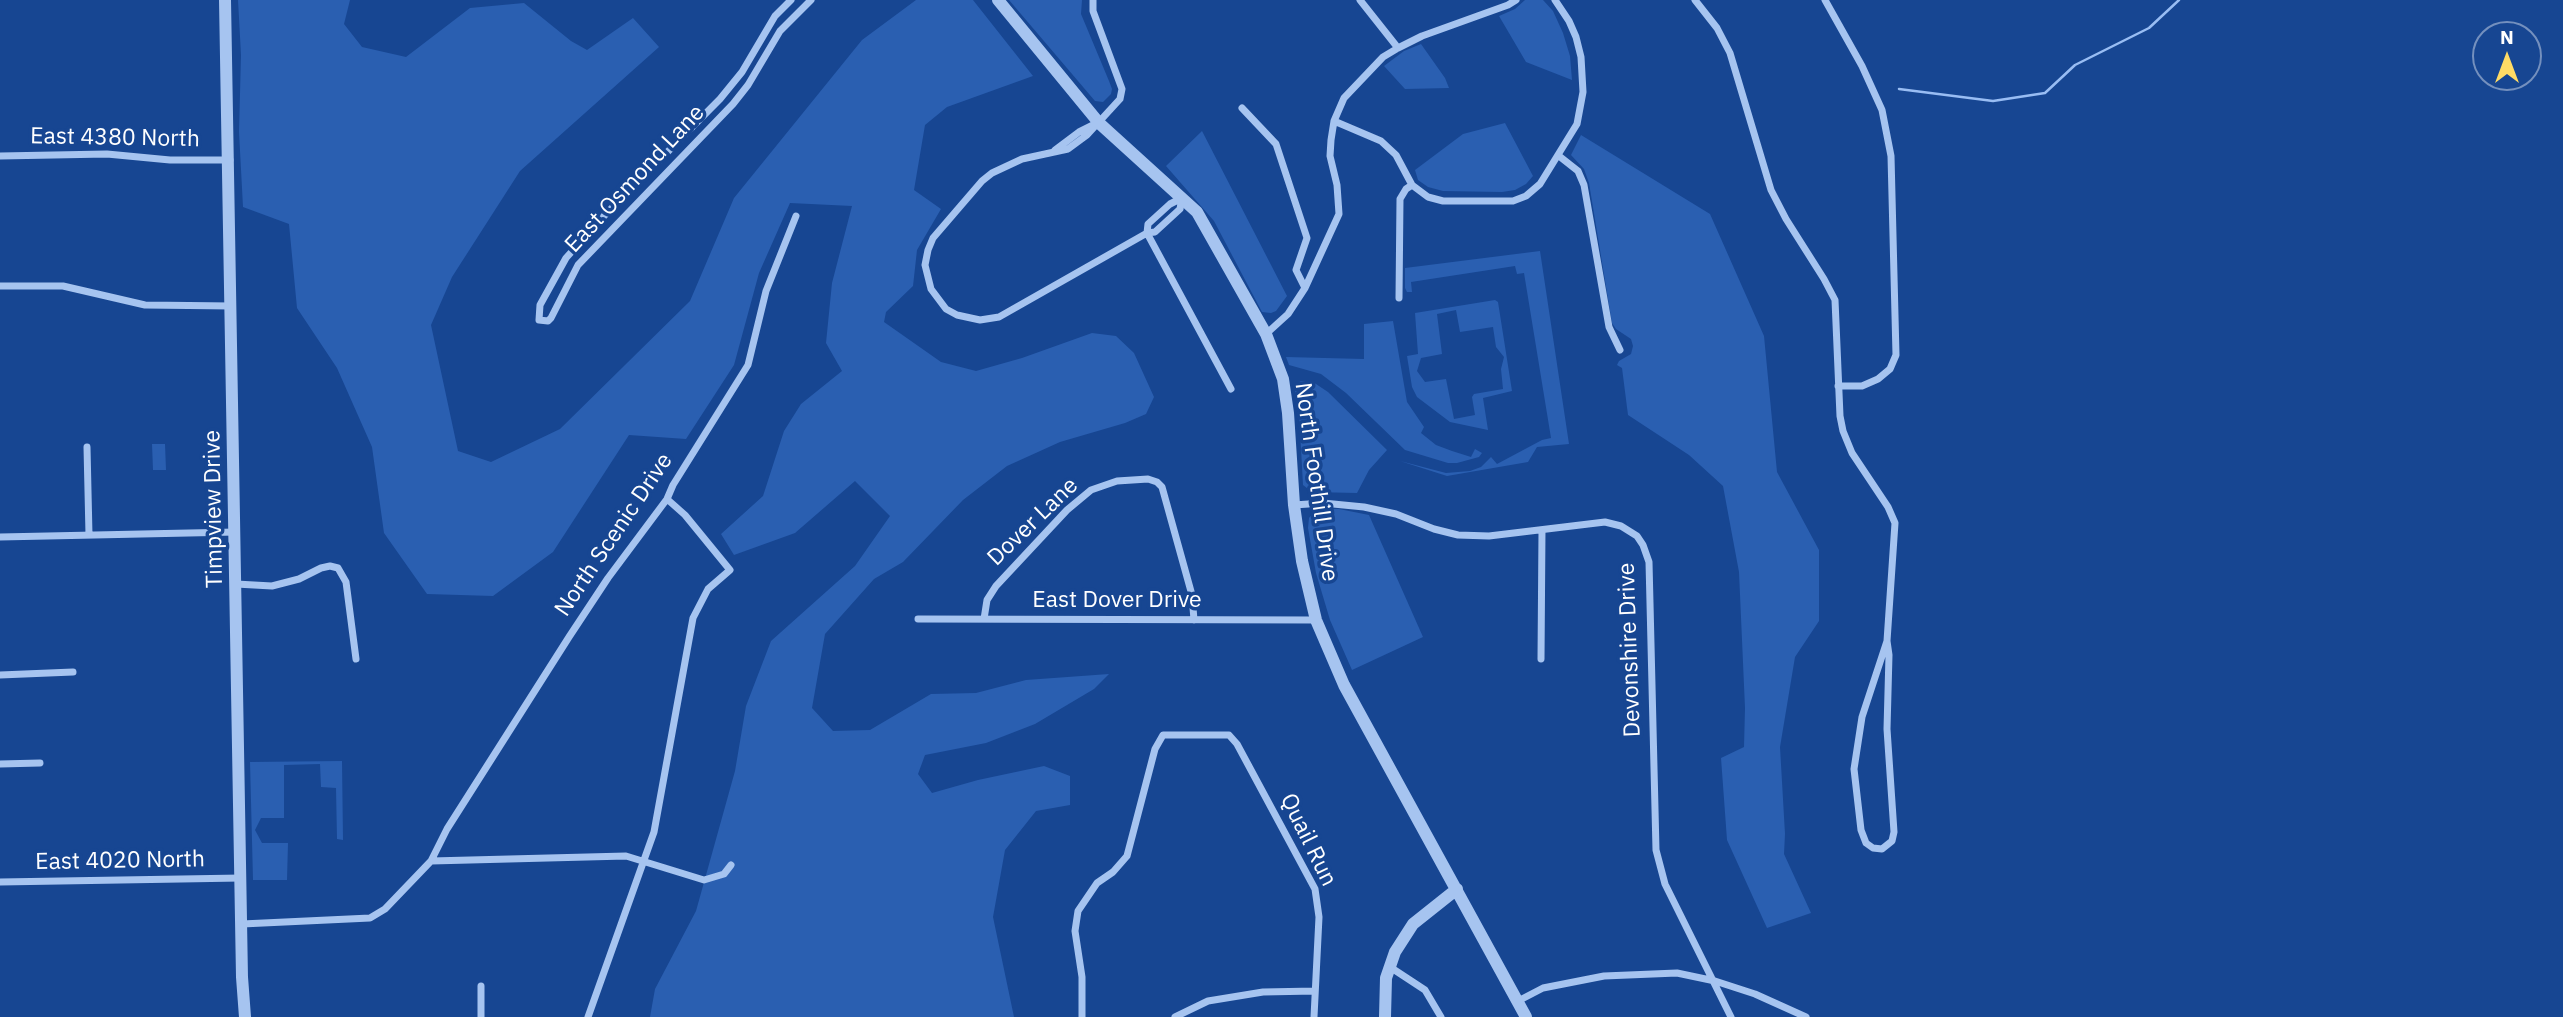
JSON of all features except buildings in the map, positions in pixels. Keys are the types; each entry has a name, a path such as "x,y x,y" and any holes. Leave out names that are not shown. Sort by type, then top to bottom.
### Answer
{"street":[{"name":"Timpview Drive","path":"225,0 230,160 242,977 245,1017"},
{"name":"East Osmond Lane","path":"791,0 775,16 742,72 720,99 566,258 540,304 538,320 548,321 551,318 578,265 733,104 748,85 780,31 811,0"},
{"name":"North Foothill Drive","path":"998,0 1099,123 1197,212 1266,334 1283,379 1289,413 1294,505 1302,561 1316,620 1344,685 1527,1017"},
{"path":"1093,0 1093,11 1122,89 1120,99 1099,123 1079,132 1054,151 1021,159 982,181 933,238 928,250 927,276 931,289 946,309 968,318 990,320 999,317 1146,233 1155,232 1180,209 1182,198"},
{"path":"1360,0 1398,48"},
{"path":"1266,334 1288,314 1305,288 1339,214 1337,185 1330,156 1334,121 1344,97 1383,57 1398,48 1516,0"},
{"path":"1334,121 1381,141 1396,155 1412,184 1428,197 1443,201 1513,201 1526,196 1540,184 1577,124 1583,92 1583,74 1576,37 1555,0"},
{"path":"1695,0 1717,28 1730,53 1771,190 1835,300 1840,416 1847,443 1888,507 1895,523 1887,642 1887,729 1894,832 1892,841 1882,849 1866,844 1861,830 1854,769 1862,717 1887,642"},
{"path":"1825,0 1862,66 1882,110 1891,156 1896,355 1890,369 1878,379 1862,386 1838,386"},
{"path":"761,38 772,45"},
{"path":"1242,108 1276,144 1307,238 1296,270 1305,288"},
{"name":"East 4380 North","path":"0,156 107,154 170,160 230,160"},
{"path":"1559,156 1578,171 1584,185 1609,327 1620,350"},
{"path":"1398,298 1400,199 1412,184"},
{"name":"North Scenic Drive","path":"242,924 370,918 385,909 431,861 447,829 608,578 667,499 673,485 748,365 766,291 796,216"},
{"path":"1146,233 1231,389"},
{"path":"0,286 63,286 145,306 232,306"},
{"path":"87,447 89,535"},
{"name":"Dover Lane","path":"984,619 987,600 996,586 1067,510 1091,490 1116,481 1148,479 1162,487 1192,595 1195,620"},
{"path":"588,1017 654,832 693,618 709,589 730,570 685,514 667,499"},
{"name":"Devonshire Drive","path":"1294,505 1323,503 1364,507 1396,514 1458,535 1489,536 1612,523 1630,530 1643,545 1647,553 1656,850 1665,884 1731,1017"},
{"path":"1541,659 1542,530"},
{"path":"0,537 236,533"},
{"path":"236,584 262,587 299,579 315,569 330,566 338,568 346,582 356,659"},
{"name":"East Dover Drive","path":"918,619 1316,620"},
{"path":"0,675 73,672"},
{"name":"Quail Run","path":"1083,1017 1082,977 1075,931 1078,911 1097,883 1113,872 1126,856 1155,749 1163,735 1229,735 1237,744 1315,889 1319,917 1314,1017"},
{"path":"0,764 40,763"},
{"path":"431,861 626,856 704,880 724,874 731,865"},
{"name":"East 4020 North","path":"0,882 242,878"},
{"path":"1385,1017 1386,978 1395,952 1413,924 1457,889"},
{"path":"1390,967 1425,990 1441,1017"},
{"path":"1518,1001 1543,988 1604,976 1676,973 1715,981 1755,994 1806,1017"},
{"path":"481,986 481,1017"},
{"path":"1175,1017 1208,1001 1263,992 1314,991"}],"shaded area":[{"path":"238,0 350,0 344,24 362,47 406,57 470,8 524,3 571,41 587,50 633,18 659,47 520,171 452,277 431,325 458,451 491,462 560,429 690,301 734,198 862,40 916,0 973,0 1033,76 947,107 925,125 914,190 941,209 917,250 913,286 886,312 884,322 941,362 976,371 1092,333 1116,336 1134,353 1154,397 1146,414 1060,442 1007,466 963,500 903,562 874,579 825,634 812,708 833,731 870,730 931,694 976,693 1026,680 1109,674 1094,689 1035,724 986,743 925,755 918,774 932,793 1044,766 1070,776 1070,805 1036,811 1005,850 993,917 1014,1017 650,1017 655,989 696,911 735,771 746,706 771,641 855,566 890,516 855,481 795,533 734,555 721,534 763,496 784,431 801,404 842,371 826,343 832,283 852,206 790,203 759,273 734,365 686,439 629,435 553,552 493,596 427,594 384,533 372,447 337,368 297,308 289,224 243,207 239,132 241,55"},
{"path":"1009,0 1082,0 1081,14 1112,89 1103,102 1095,101"},
{"path":"1525,0 1543,0 1553,11 1570,56 1572,80 1526,62 1499,16 1515,9"},
{"path":"1421,44 1449,88 1405,89 1384,66 1404,51"},
{"path":"1505,123 1533,176 1526,184 1515,190 1502,192 1443,191 1428,187 1418,180 1415,170 1463,134"},
{"path":"1202,131 1287,296 1276,311 1271,313 1262,312 1214,221 1166,166"},
{"path":"1581,135 1710,214 1764,336 1777,472 1819,550 1819,621 1795,657 1780,747 1784,854 1811,913 1767,928 1727,840 1721,758 1744,747 1745,708 1739,572 1723,486 1689,455 1628,415 1622,368 1617,365 1631,354 1633,346 1631,339 1612,323 1589,183 1584,169 1571,155"},
{"path":"1540,251 1569,444 1537,447 1528,462 1447,476 1400,461 1446,473 1470,471 1481,467 1491,457 1497,464 1542,440 1551,438 1524,273 1517,274 1515,266 1411,282 1412,292 1407,292 1405,288 1405,268"},
{"path":"1495,300 1498,302 1512,391 1483,398 1488,430 1450,422 1417,397 1412,387 1407,356 1418,354 1415,313","holes":["1456,310 1460,332 1493,327 1496,347 1504,357 1501,369 1503,389 1474,394 1472,397 1475,415 1454,419 1446,379 1425,382 1417,371 1421,358 1442,354 1437,314"]},
{"path":"1393,321 1407,402 1424,427 1421,433 1436,445 1471,457 1475,449 1482,453 1479,457 1448,463 1405,450 1346,393 1321,374 1289,365 1286,357 1364,359 1364,324"},
{"path":"1301,381 1313,382 1328,392 1387,450 1369,470 1357,493 1312,492 1303,485 1299,412 1294,385"},
{"path":"152,444 165,444 166,470 153,470"},
{"path":"1324,509 1369,515 1423,637 1352,670 1330,620 1316,573 1308,528 1309,518 1313,513"},
{"path":"342,761 343,840 337,839 336,788 321,787 320,764 284,765 284,818 261,818 255,830 262,843 288,843 287,880 253,880 250,762"}],"waterway":[{"path":"1899,89 1993,101 2045,93 2075,65 2149,28 2179,0"}]}
